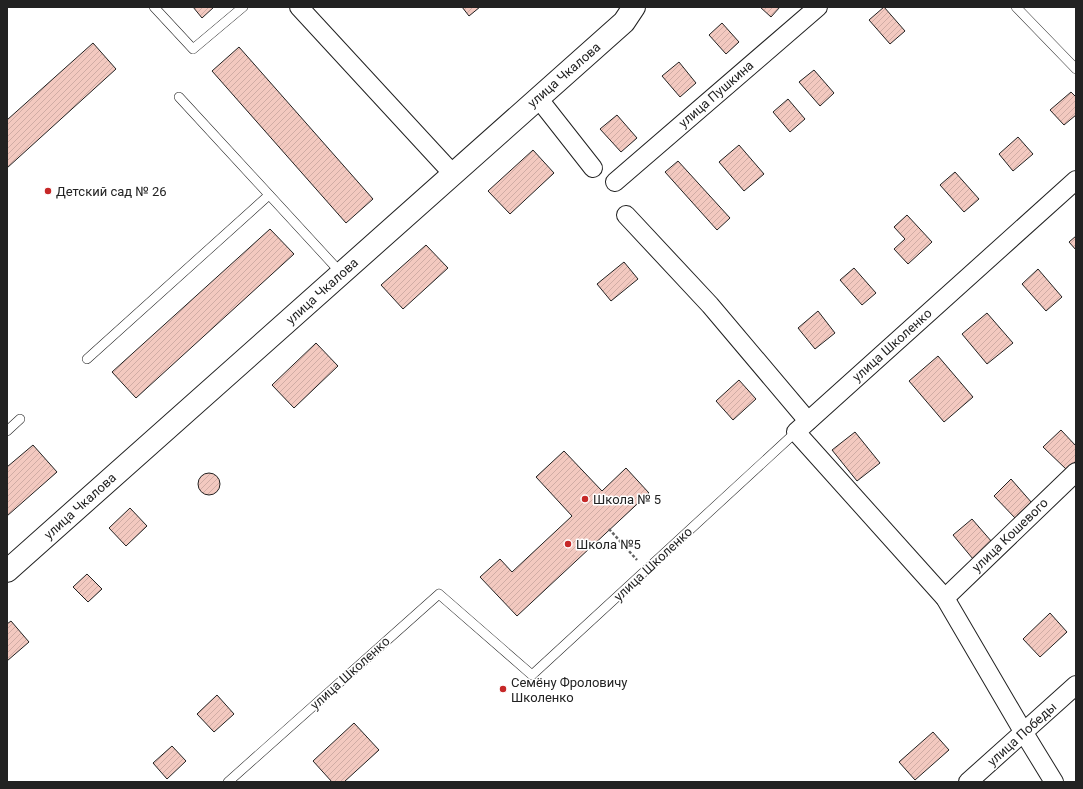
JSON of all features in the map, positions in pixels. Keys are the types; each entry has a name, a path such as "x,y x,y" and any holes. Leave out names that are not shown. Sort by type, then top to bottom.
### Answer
{"street":[{"path":"299,7 453,174"},
{"name":"улица Чкалова","path":"7,571 624,22 634,7"},
{"name":"улица Пушкина","path":"614,182 818,7"},
{"path":"538,98 593,168"},
{"name":"улица Школенко","path":"802,426 1076,180"},
{"path":"626,215 710,305 802,426 945,598 1054,782"},
{"name":"улица Кошевого","path":"945,598 1076,472"},
{"name":"улица Победы","path":"968,782 1076,685"}],"lane":[{"path":"154,7 193,49 243,7"},
{"path":"1016,7 1076,69"},
{"path":"179,96 342,274"},
{"path":"87,359 269,195"},
{"path":"7,430 20,419"},
{"name":"улица Школенко","path":"228,782 439,594 532,676 802,426"}],"path":[{"path":"609,529 647,570"}],"building":[{"path":"193,7 214,7 202,18"},
{"path":"462,7 480,7 469,16"},
{"path":"760,7 780,7 771,17"},
{"path":"884,7 905,31 890,44 869,20"},
{"path":"722,23 739,42 726,54 709,35"},
{"path":"93,43 116,69 7,168 7,120"},
{"path":"239,47 373,199 346,223 212,71"},
{"path":"679,62 696,83 680,97 662,76"},
{"path":"814,70 834,93 820,106 799,82"},
{"path":"1071,92 1076,97 1076,115 1064,125 1050,110"},
{"path":"788,99 805,119 790,132 773,112"},
{"path":"617,115 637,138 621,152 600,129"},
{"path":"1018,137 1033,154 1013,171 999,154"},
{"path":"739,145 764,174 744,191 719,162"},
{"path":"533,150 554,173 510,214 488,191"},
{"path":"678,161 730,218 717,230 665,172"},
{"path":"955,172 979,199 964,212 940,185"},
{"path":"907,215 932,242 908,264 894,249 905,239 894,227"},
{"path":"270,229 294,254 136,398 112,372"},
{"path":"1076,236 1076,250 1069,242"},
{"path":"426,245 448,268 403,309 381,285"},
{"path":"624,262 638,279 611,301 597,284"},
{"path":"854,268 876,293 862,305 840,280"},
{"path":"1038,269 1062,297 1046,311 1022,284"},
{"path":"818,311 835,333 815,349 798,328"},
{"path":"987,313 1013,343 987,364 962,334"},
{"path":"316,343 338,366 294,408 272,385"},
{"path":"938,356 973,397 944,422 909,381"},
{"path":"739,380 756,399 733,420 716,401"},
{"path":"1061,430 1076,446 1076,461 1067,470 1043,447"},
{"path":"855,432 880,463 857,481 832,450"},
{"path":"33,445 57,472 7,516 7,467"},
{"name":"Школа №5","path":"564,451 602,491 626,468 649,493 517,616 480,577 500,559 512,572 572,516 536,477"},
{"path":"209,473 213,474 219,480 219,488 213,494 209,495 205,494 199,488 198,484 199,480 205,474"},
{"path":"1011,479 1032,503 1016,519 994,496"},
{"path":"130,508 147,526 126,546 109,528"},
{"path":"972,519 992,542 973,559 953,535"},
{"path":"87,574 102,589 88,602 73,587"},
{"path":"1050,613 1067,632 1040,657 1023,639"},
{"path":"11,621 29,642 7,661 7,624"},
{"path":"217,695 234,714 214,732 197,714"},
{"path":"354,723 379,750 344,782 332,782 313,761"},
{"path":"933,732 949,750 915,780 899,762"},
{"path":"172,746 186,761 167,779 153,763"}],"place":[{"name":"Детский сад № 26","path":"48,191"},
{"name":"Школа № 5","path":"585,499"},
{"name":"Школа №5","path":"568,544"},
{"name":"Семёну Фроловичу Школенко","path":"503,689"}]}
